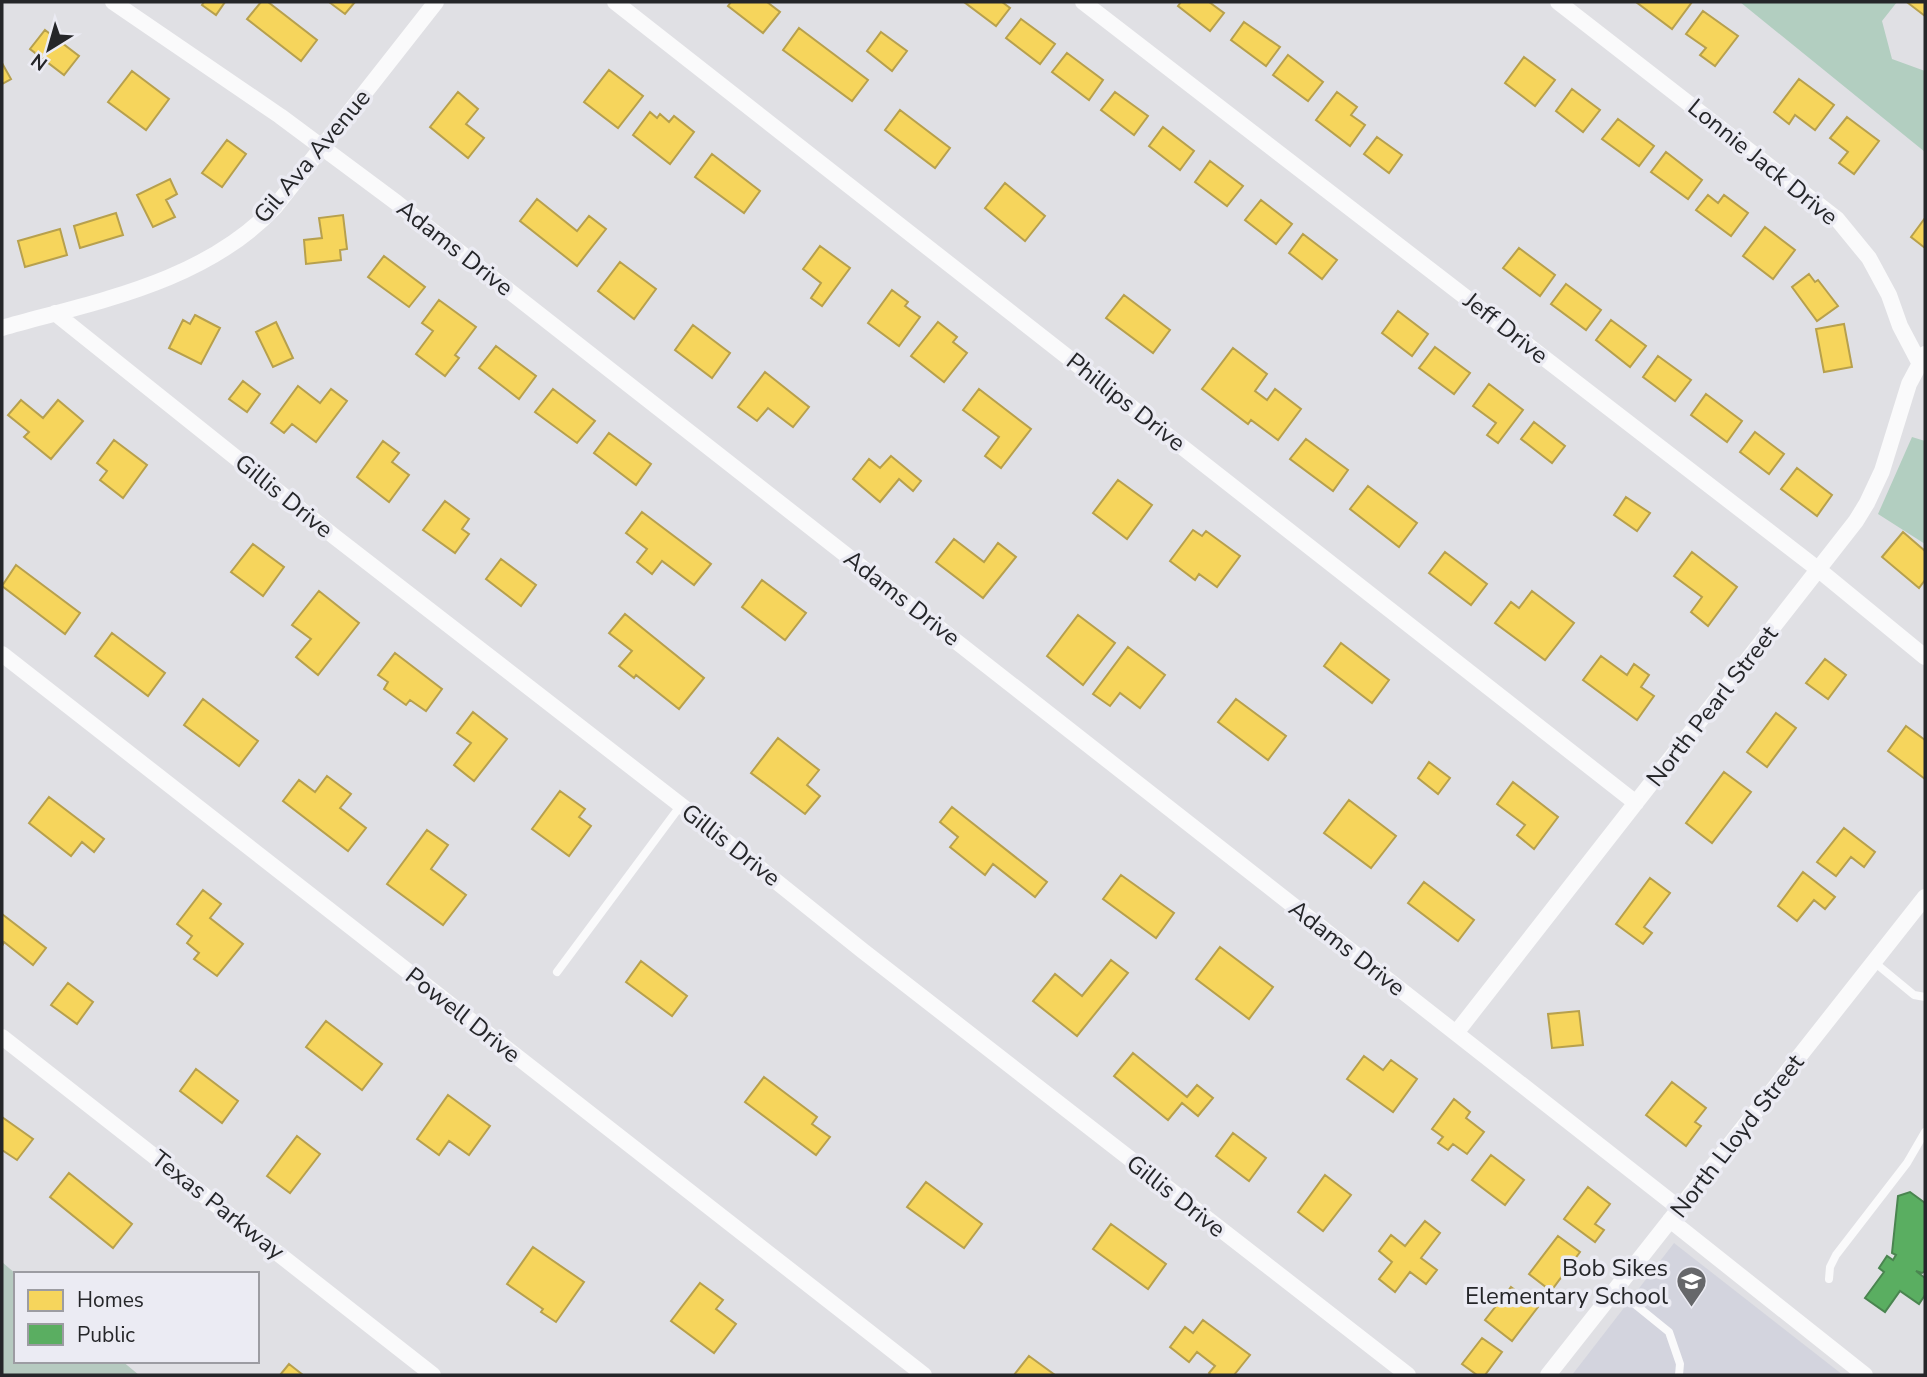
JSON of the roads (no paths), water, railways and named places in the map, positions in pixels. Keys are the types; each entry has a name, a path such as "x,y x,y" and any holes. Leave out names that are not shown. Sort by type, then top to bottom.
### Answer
{"street":[{"name":"Adams Drive","path":"113,2 322,146 635,388 1456,1033 1865,1375"},
{"name":"Gil Ava Avenue","path":"2,328 183,273 245,236 263,219 436,2"},
{"name":"Phillips Drive","path":"615,2 1636,803"},
{"name":"Jeff Drive","path":"1083,2 1819,570 1925,657"},
{"name":"Lonnie Jack Drive","path":"1558,2 1837,219 1869,258 1889,295 1900,326 1923,359"},
{"name":"Gillis Drive","path":"55,313 335,537 1408,1375"},
{"name":"North Pearl Street","path":"1456,1033 1819,570 1867,503 1882,471 1909,384 1923,359"},
{"name":"Powell Drive","path":"2,654 924,1375"},
{"name":"North Lloyd Street","path":"1548,1375 1925,897"},
{"name":"Texas Parkway","path":"2,1037 433,1375"}],"lane":[{"path":"557,972 681,805"},
{"path":"1874,961 1914,995 1925,997"},
{"path":"1829,1279 1830,1267 1836,1255 1907,1163 1925,1132"},
{"path":"1616,1289 1669,1332 1680,1364 1679,1375"}],"place":[{"name":"Bob Sikes Elementary School","path":"1691,1309"}]}
